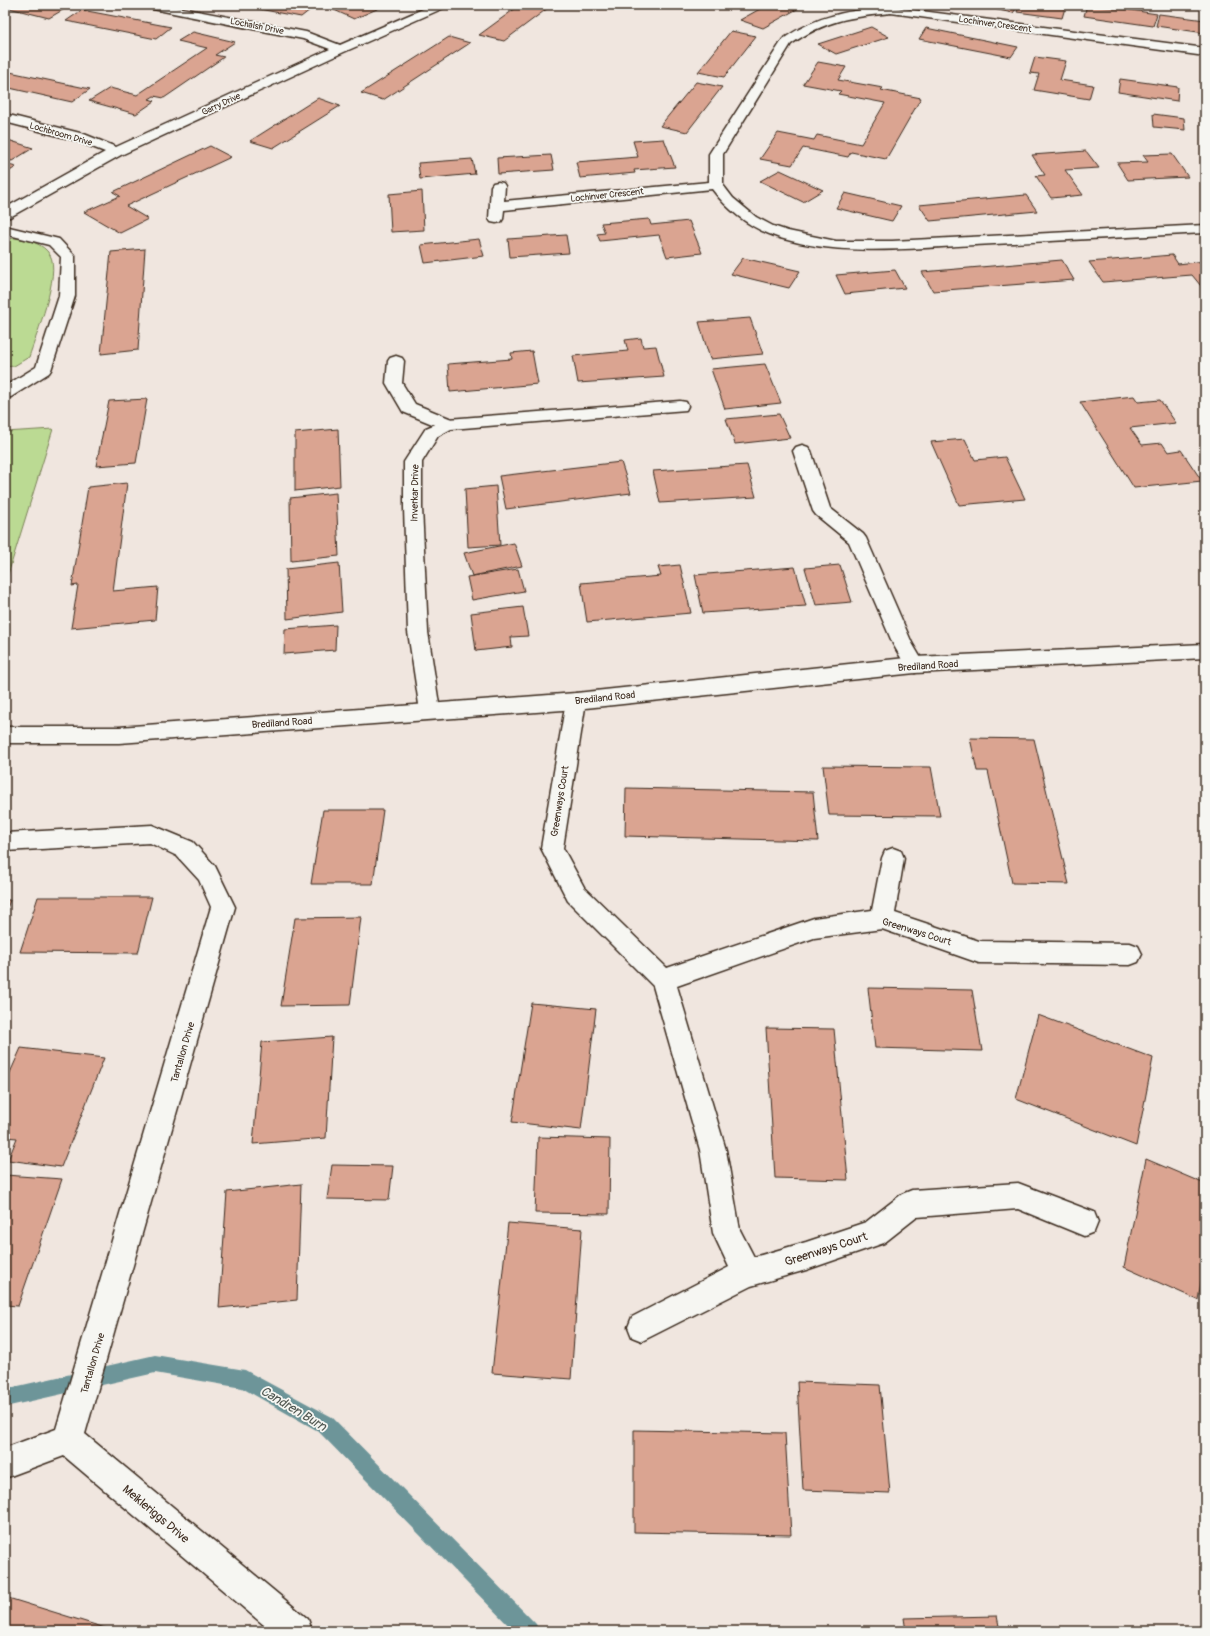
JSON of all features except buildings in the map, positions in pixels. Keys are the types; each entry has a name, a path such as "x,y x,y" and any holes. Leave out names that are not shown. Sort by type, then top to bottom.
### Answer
{"street":[{"name":"Lochalsh Drive","path":"148,5 306,36 340,49"},
{"name":"Garry Drive","path":"5,214 116,152 340,49 442,5"},
{"name":"Lochinver Crescent","path":"498,206 716,185 716,154 787,42 802,31 820,22 839,16 891,10 1205,52"},
{"name":"Lochbroom Drive","path":"5,118 80,137 116,152"},
{"path":"716,185 728,201 752,220 768,229 785,235 836,245 900,245 1205,229"},
{"path":"496,220 498,186"},
{"path":"5,230 54,242 68,256 67,296 43,370 5,393"},
{"path":"396,361 394,383 409,408 448,424"},
{"name":"Inverkar Drive","path":"430,711 418,632 413,508 413,462 432,432 448,424 680,406"},
{"path":"802,451 822,511 857,538 903,644 915,665"},
{"name":"Brediland Road","path":"5,736 119,735 576,701 915,665 1205,651"},
{"name":"Greenways Court","path":"576,701 552,848 576,894 663,980 713,1150 727,1233 747,1273"},
{"name":"Tantallon Drive","path":"5,842 152,834 185,849 207,873 223,907 110,1304 68,1440"},
{"path":"882,919 893,858"},
{"name":"Greenways Court","path":"663,980 814,928 882,919 979,952 1130,954"},
{"name":"Greenways Court","path":"642,1327 747,1273 806,1256 874,1233 912,1204 1018,1196 1084,1222"},
{"path":"5,1463 68,1440"},
{"name":"Meikleriggs Drive","path":"68,1440 296,1631"}],"green space":[{"path":"15,238 39,245 50,255 53,264 50,290 42,320 29,357 14,366 5,367 5,239"},
{"path":"53,429 5,584 5,432"}],"waterway":[{"name":"Candren Burn","path":"5,1398 155,1364 245,1379 325,1424 529,1631"}]}
